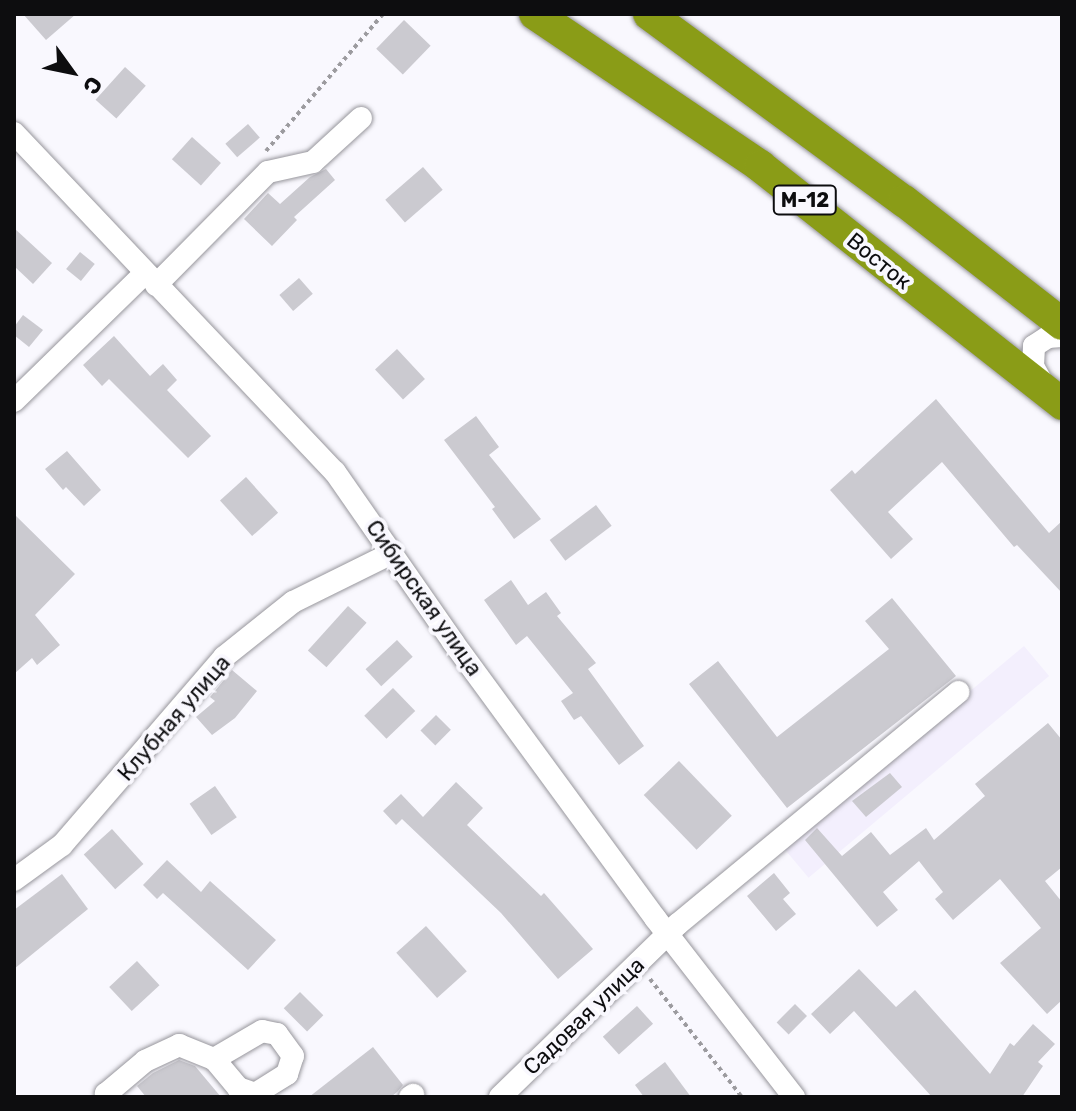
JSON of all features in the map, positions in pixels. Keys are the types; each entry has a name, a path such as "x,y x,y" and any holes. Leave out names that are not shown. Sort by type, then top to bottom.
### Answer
{"highway":[{"name":"Восток","path":"535,14 760,166 1056,400"},
{"name":"М-12","path":"649,14 868,173 1062,324"}],"street":[{"path":"14,401 268,172 313,162 361,118"},
{"name":"Сибирская улица","path":"14,133 335,472 667,934 794,1097"},
{"path":"1056,400 1039,379 1031,354 1040,340 1062,336"},
{"name":"Клубная улица","path":"14,880 62,845 224,657 293,602 392,553"},
{"name":"Садовая улица","path":"500,1097 667,934 958,692"},
{"path":"108,1097 106,1094 145,1061 179,1045 214,1059"}],"path":[{"path":"265,152 383,14"},
{"path":"639,964 742,1097"}],"shaded area":[{"path":"1024,646 1049,676 809,878 783,848"}],"building":[{"path":"23,14 76,14 46,40"},
{"path":"404,20 431,46 403,74 376,49"},
{"path":"125,67 146,86 116,118 96,100"},
{"path":"248,124 260,138 237,157 225,144"},
{"path":"192,137 221,163 201,185 172,159"},
{"path":"423,167 443,190 405,222 385,200"},
{"path":"326,169 335,180 294,217 297,220 272,246 244,219 268,193 280,204 310,177"},
{"path":"14,228 52,263 33,284 14,266"},
{"path":"80,252 95,264 81,281 66,269"},
{"path":"299,278 313,294 293,311 279,295"},
{"path":"23,315 43,330 29,347 14,335 14,327"},
{"path":"114,336 150,376 163,364 177,380 167,390 211,436 188,458 109,379 102,386 83,365"},
{"path":"397,349 425,379 403,399 375,369"},
{"path":"936,399 1049,533 1062,521 1062,593 1017,545 1014,547 942,462 888,512 913,539 891,559 830,490 852,470 855,474"},
{"path":"476,416 499,447 489,455 541,519 514,539 492,509 495,507 444,440"},
{"path":"67,451 101,490 84,506 66,487 63,490 45,469"},
{"path":"246,477 278,513 252,536 220,500"},
{"path":"596,505 612,526 565,561 550,540"},
{"path":"14,514 75,574 35,615 60,645 37,665 32,658 14,674"},
{"path":"511,580 528,605 546,592 561,613 557,616 596,663 588,669 644,746 619,765 581,716 574,720 561,701 573,693 527,636 516,645 484,600"},
{"path":"892,598 956,676 787,808 689,684 718,661 777,737 889,649 865,621"},
{"path":"348,606 367,623 326,667 308,651"},
{"path":"397,640 413,657 381,686 366,669"},
{"path":"232,670 257,691 235,718 212,735 196,717 215,701 210,697"},
{"path":"393,688 415,711 386,739 364,716"},
{"path":"436,715 451,730 435,745 420,731"},
{"path":"1048,723 1062,740 1062,867 1045,881 1062,902 1062,1000 1047,1014 1000,963 1041,928 1000,879 953,920 935,899 943,892 919,861 883,892 898,910 877,927 805,840 817,828 842,856 871,832 890,855 926,828 934,840 985,796 975,784"},
{"path":"679,761 732,816 697,850 644,795"},
{"path":"890,773 902,787 866,817 852,801"},
{"path":"456,782 483,808 467,825 541,896 544,893 593,949 558,979 501,913 402,819 396,825 383,811 401,794 423,817"},
{"path":"215,786 237,817 211,835 190,804"},
{"path":"112,829 143,864 115,889 84,854"},
{"path":"167,860 201,892 210,881 276,940 248,970 163,893 157,899 143,885"},
{"path":"774,873 790,893 783,899 796,914 776,931 747,896"},
{"path":"62,874 88,909 14,969 14,910"},
{"path":"426,926 467,971 437,998 396,953"},
{"path":"137,961 160,985 132,1011 109,987"},
{"path":"859,969 896,1007 915,990 990,1074 1010,1043 1014,1046 1033,1024 1055,1044 1038,1062 1043,1066 1022,1097 932,1097 854,1011 830,1034 811,1014"},
{"path":"300,992 323,1015 307,1032 284,1008"},
{"path":"795,1004 807,1016 789,1034 777,1022"},
{"path":"637,1006 653,1024 619,1055 603,1037"},
{"path":"373,1047 403,1085 391,1097 309,1097"},
{"path":"179,1060 195,1066 221,1097 146,1097 137,1086 153,1073"},
{"path":"665,1062 691,1097 644,1097 635,1085"}]}
